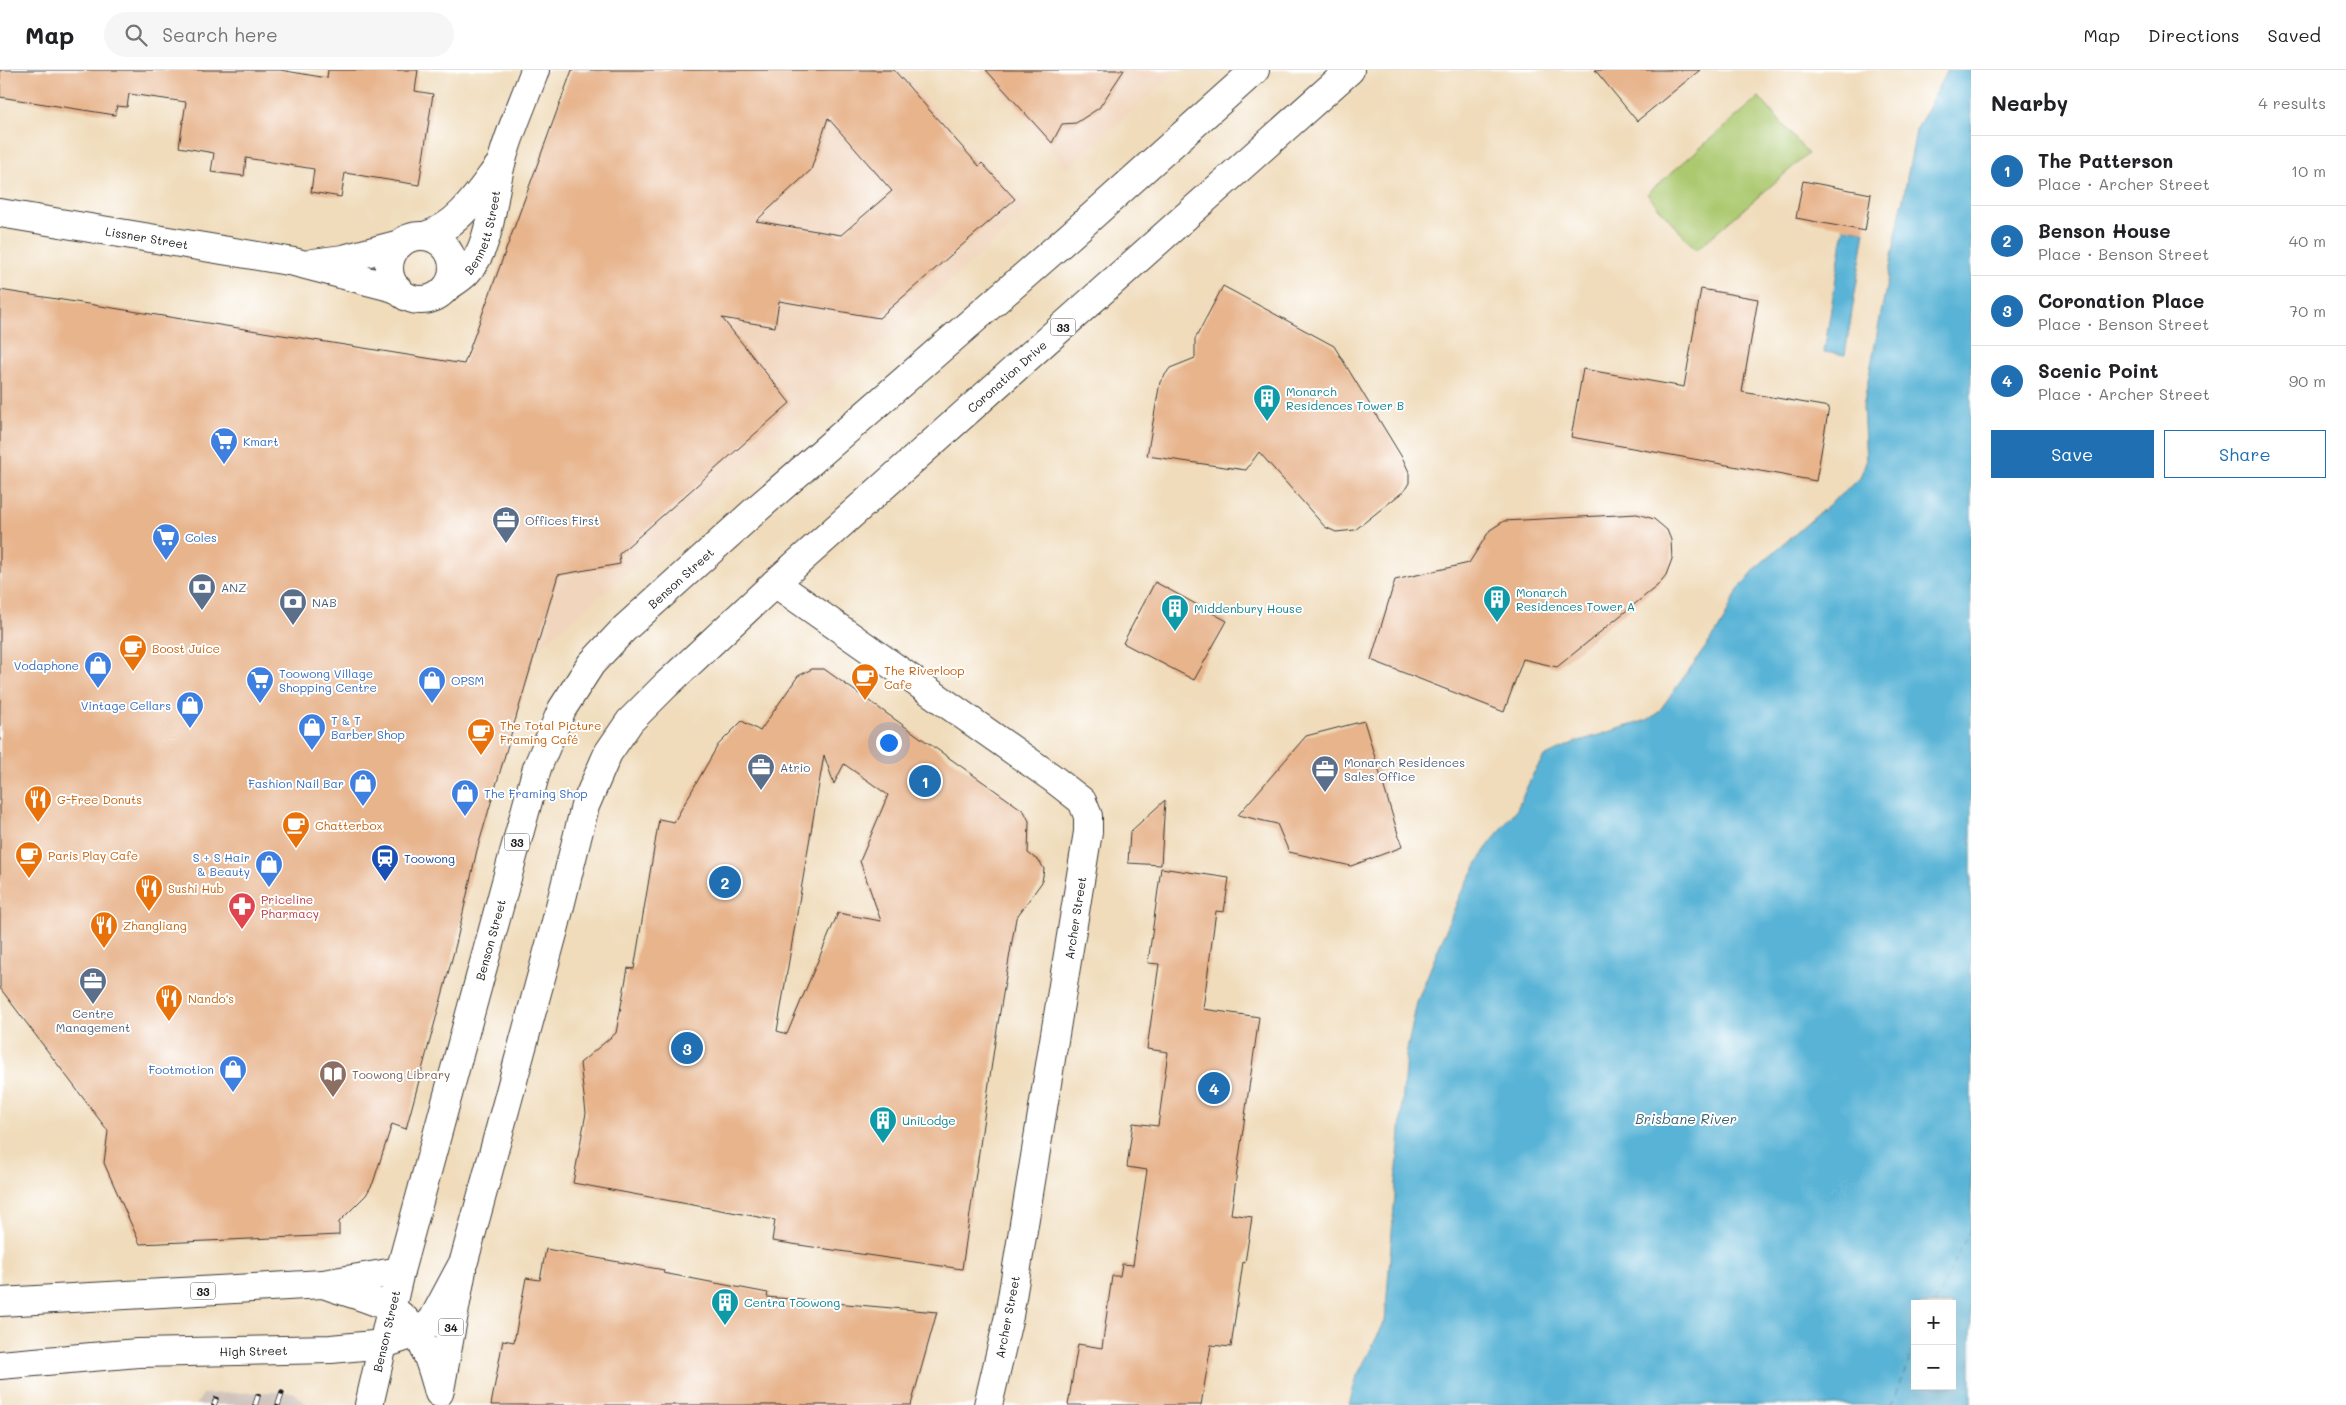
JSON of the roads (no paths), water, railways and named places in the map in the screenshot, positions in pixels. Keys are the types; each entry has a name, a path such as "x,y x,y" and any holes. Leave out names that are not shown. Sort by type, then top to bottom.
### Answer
{"main road":[{"name":"Bennett Street","path":"446,288 466,274 482,247 492,214 500,164 535,70"},
{"name":"Benson Street","path":"369,1405 400,1271 537,768 562,709 591,664 624,629 727,536 1070,236 1255,70"},
{"name":"Coronation Drive","path":"775,584 1350,70"},
{"name":"Bennett Street","path":"412,240 441,230 459,216 500,164"},
{"name":"Lissner Street","path":"0,213 294,262 398,289"},
{"name":"Lissner Street","path":"294,262 343,259 412,240"},
{"path":"412,240 442,243 451,256 452,273 446,288 432,298 423,300 407,296 398,289 391,278 389,269 393,253 412,240"},
{"name":"33","path":"464,1261 555,926 585,806 593,784 608,753 630,721 775,584"},
{"name":"Archer Street","path":"775,584 1051,777 1082,801 1088,816 1088,832 1077,909 1009,1316 988,1405"},
{"name":"High Street","path":"0,1364 138,1353 331,1348 384,1344 417,1332 432,1321 464,1261"},
{"name":"34","path":"438,1399 464,1261"},
{"name":"33","path":"0,1302 323,1284 400,1271"},
{"path":"323,1284 392,1309 417,1332 431,1365 438,1399"}],"water":[{"name":"Brisbane River","path":"1947,70 1971,70 1971,1405 1349,1405 1357,1376 1385,1321 1406,1055 1417,1002 1460,895 1485,850 1517,809 1533,774 1544,757 1573,743 1647,720 1657,714 1721,626 1739,588 1759,565 1860,478 1866,461 1863,407 1916,131"},
{"path":"1844,228 1865,231 1845,355 1824,352"}],"railway":[{"path":"278,1405 282,1393"},
{"path":"255,1405 258,1396"},
{"path":"214,1405 216,1399"}],"place":[{"name":"Monarch Residences Tower B","path":"1267,422"},
{"name":"Kmart","path":"224,465"},
{"name":"Offices First","path":"506,544"},
{"name":"Coles","path":"166,561"},
{"name":"ANZ","path":"202,611"},
{"name":"Monarch Residences Tower A","path":"1497,623"},
{"name":"NAB","path":"293,626"},
{"name":"Middenbury House","path":"1175,632"},
{"name":"Boost Juice","path":"133,672"},
{"name":"Vodaphone","path":"98,689"},
{"name":"The Riverloop Cafe","path":"865,701"},
{"name":"Toowong Village Shopping Centre","path":"260,704"},
{"name":"OPSM","path":"432,704"},
{"name":"Vintage Cellars","path":"190,729"},
{"name":"T & T Barber Shop","path":"312,751"},
{"name":"The Total Picture Framing Café","path":"481,756"},
{"name":"The Patterson","path":"925,781"},
{"name":"Atrio","path":"761,791"},
{"name":"Monarch Residences Sales Office","path":"1325,793"},
{"name":"Fashion Nail Bar","path":"363,807"},
{"name":"The Framing Shop","path":"465,817"},
{"name":"G-Free Donuts","path":"38,823"},
{"name":"Chatterbox","path":"296,849"},
{"name":"Paris Play Cafe","path":"29,879"},
{"name":"Toowong","path":"385,882"},
{"name":"Benson House","path":"725,882"},
{"name":"S + S Hair & Beauty","path":"269,888"},
{"name":"Sushi Hub","path":"149,912"},
{"name":"Priceline Pharmacy","path":"242,930"},
{"name":"Zhangliang","path":"104,949"},
{"name":"Centre Management","path":"93,1005"},
{"name":"Nando's","path":"169,1022"},
{"name":"Coronation Place","path":"687,1048"},
{"name":"Scenic Point","path":"1214,1088"},
{"name":"Footmotion","path":"233,1093"},
{"name":"Toowong Library","path":"333,1098"},
{"name":"UniLodge","path":"883,1144"},
{"name":"Centra Toowong","path":"725,1326"}]}
